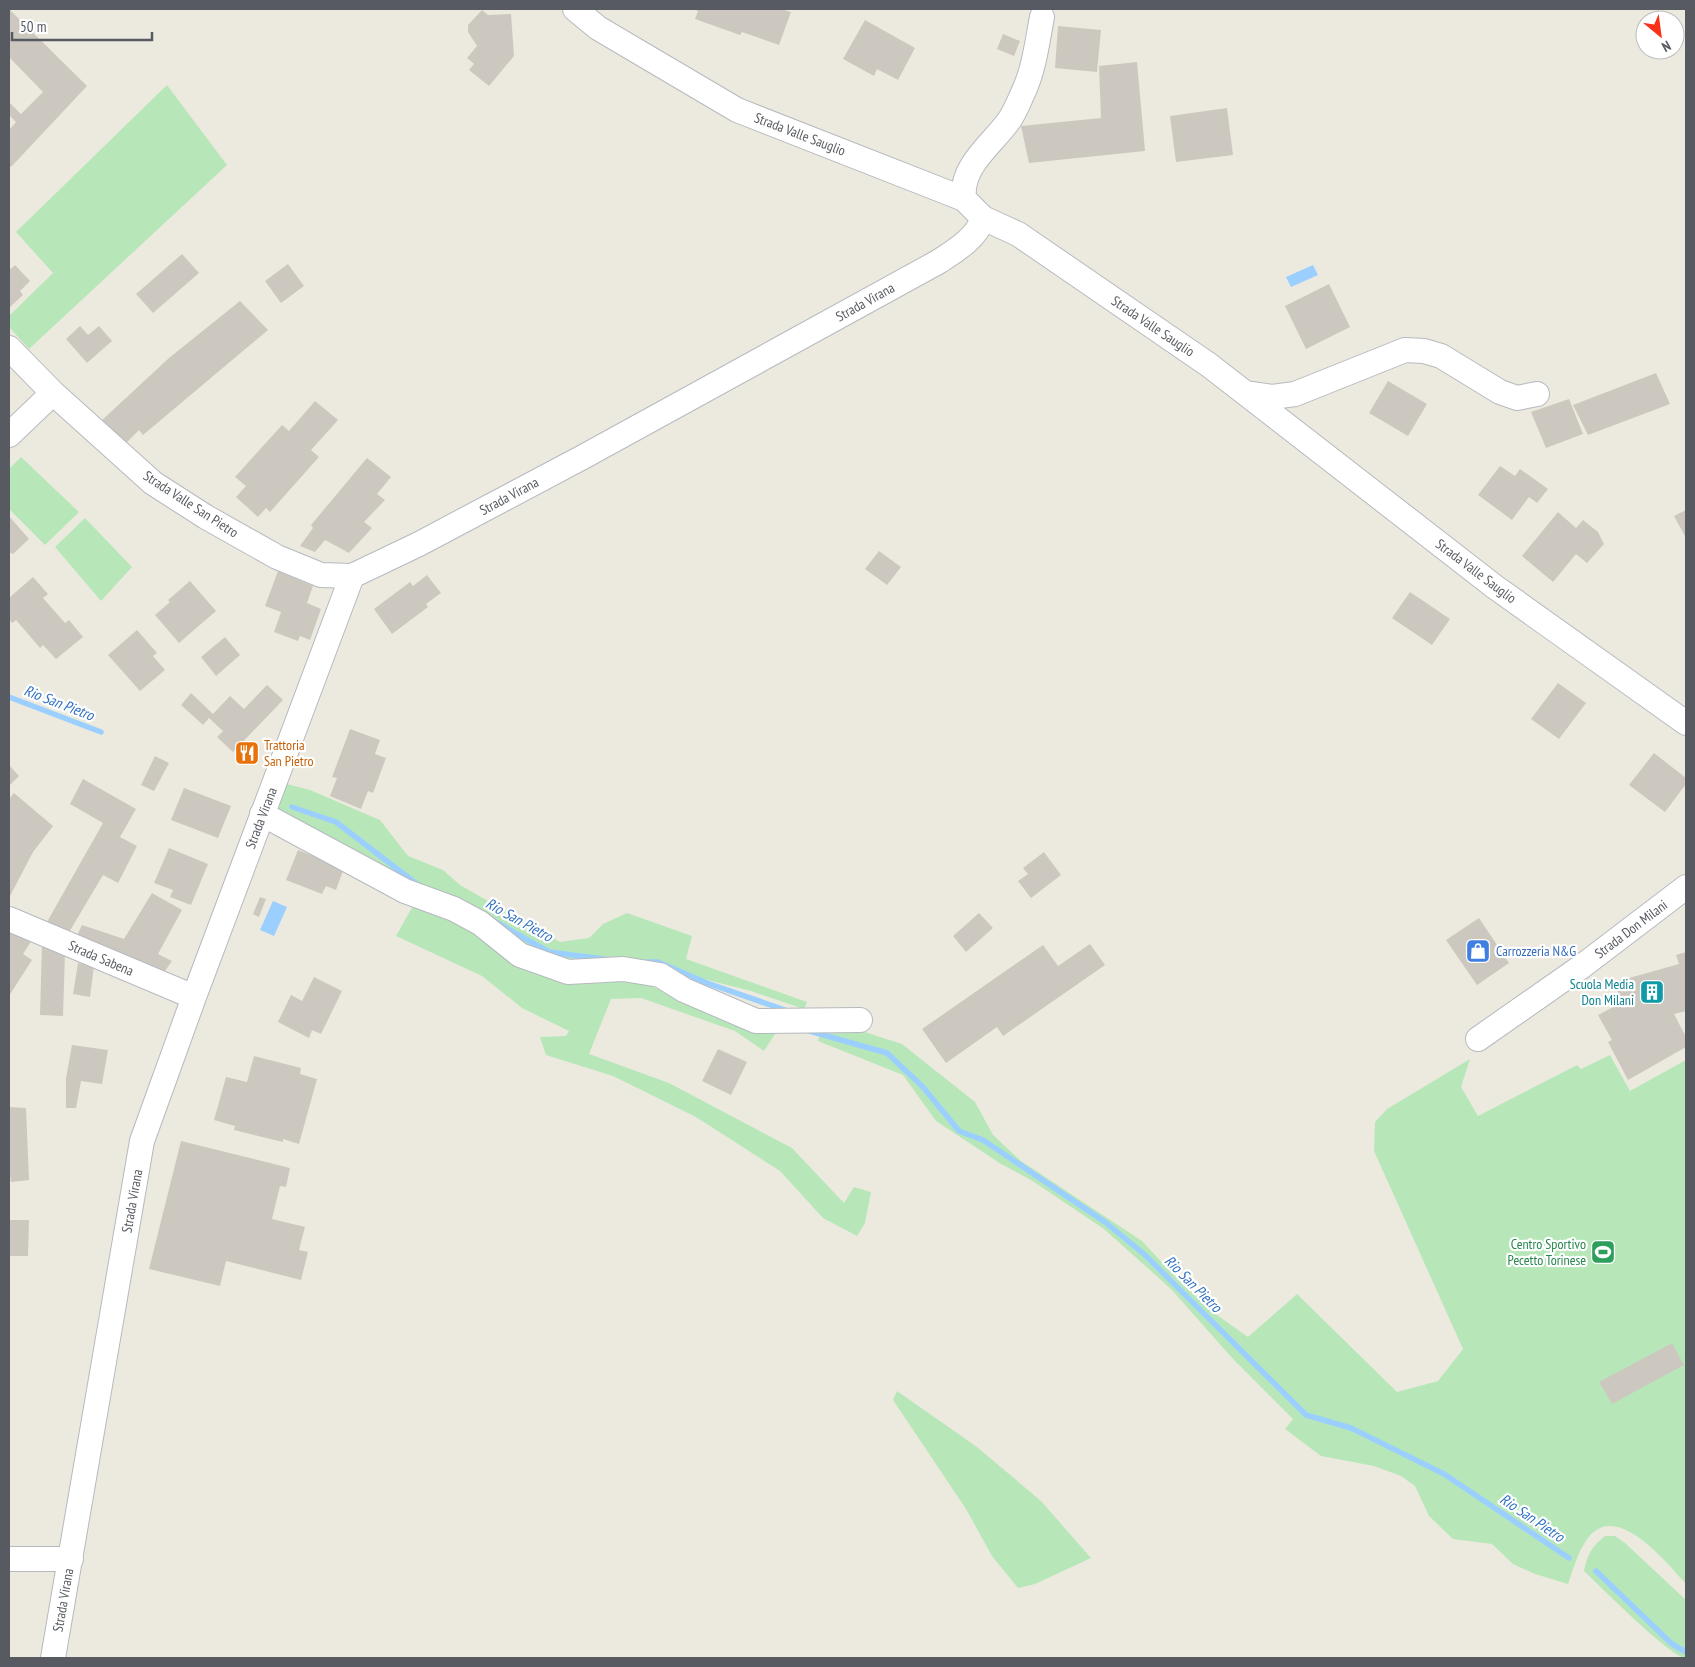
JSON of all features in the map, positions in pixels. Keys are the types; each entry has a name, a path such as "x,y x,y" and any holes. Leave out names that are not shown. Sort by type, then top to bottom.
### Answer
{"street":[{"name":"Strada Valle Sauglio","path":"575,9 598,28 737,110 964,199 983,218 1018,234 1209,365 1495,587 1686,723"},
{"path":"964,199 962,186 971,165 1010,120 1023,93 1033,62 1042,17"},
{"name":"Strada Virana","path":"53,1658 142,1141 352,576 419,544 583,457 938,262 964,244 981,226 983,218"},
{"name":"Strada Valle San Pietro","path":"9,348 53,393 153,483 206,517 277,557 321,575 352,576"},
{"path":"1246,393 1272,397 1295,394 1404,350 1424,351 1441,356 1500,392 1517,398 1537,394"},
{"path":"9,435 53,393"},
{"path":"262,814 405,891 454,909 480,923 520,955 568,972 623,969 660,975 684,990 756,1021 860,1020"},
{"name":"Strada Don Milani","path":"1478,1039 1581,967 1686,887"},
{"name":"Strada Sabena","path":"9,919 194,997"},
{"path":"9,1558 70,1559"}],"green space":[{"path":"167,85 227,165 29,349 9,327 9,316 53,273 16,232"},
{"path":"21,457 79,512 45,545 9,509 9,469"},
{"path":"85,518 132,567 101,601 55,547"},
{"path":"287,784 310,790 380,820 408,856 443,870 460,885 560,942 589,938 603,924 627,913 692,936 686,959 807,1002 804,1009 751,991 688,975 620,963 576,967 526,946 456,905 277,809"},
{"path":"414,904 550,953 779,1028 764,1051 735,1031 641,998 611,999 589,1054 669,1083 792,1148 844,1203 854,1187 871,1192 865,1223 857,1236 823,1218 780,1171 696,1117 613,1076 546,1055 540,1037 566,1036 569,1031 522,1008 482,976 396,936"},
{"path":"852,1028 902,1044 975,1102 993,1135 1021,1161 1142,1241 1182,1284 1217,1315 1248,1337 1297,1294 1397,1392 1438,1381 1463,1349 1374,1151 1375,1122 1387,1109 1470,1059 1461,1087 1478,1116 1577,1065 1581,1069 1610,1055 1630,1091 1686,1060 1686,1584 1653,1549 1639,1538 1625,1529 1611,1526 1598,1529 1586,1541 1568,1584 1535,1574 1513,1564 1492,1544 1453,1539 1429,1516 1415,1486 1401,1476 1374,1466 1321,1456 1285,1429 1293,1419 1233,1359 1171,1289 1104,1229 1031,1180 1001,1164 936,1121 903,1075 818,1041 821,1030"},
{"path":"897,1391 977,1447 1041,1501 1091,1558 1035,1584 1018,1588 992,1556 966,1509 893,1400"},
{"path":"1605,1536 1615,1536 1625,1543 1686,1600 1686,1658 1666,1647 1584,1571 1591,1551"}],"water":[{"path":"1313,265 1318,275 1291,287 1286,277"},
{"path":"273,901 287,907 274,936 260,930"}],"building":[{"path":"9,9 87,86 11,167 9,165 9,130 16,122 9,115 9,105 10,103 21,114 43,92 9,57"},
{"path":"692,9 781,9 791,12 779,45 742,32 740,35 695,19 698,11"},
{"path":"482,10 488,15 511,14 514,56 489,86 469,70 474,64 467,58 477,46 468,32 468,25"},
{"path":"865,20 915,48 898,80 877,69 874,76 843,59"},
{"path":"1058,26 1101,30 1097,72 1055,68"},
{"path":"1003,34 1020,41 1014,56 997,49"},
{"path":"1137,62 1145,151 1029,163 1021,126 1101,118 1099,66"},
{"path":"1227,108 1233,155 1176,162 1170,116"},
{"path":"182,254 199,273 153,313 136,294"},
{"path":"288,264 304,286 281,303 265,281"},
{"path":"15,265 30,281 20,291 23,295 9,308 9,266 11,269"},
{"path":"1329,284 1350,327 1306,349 1285,306"},
{"path":"240,301 268,330 143,435 139,430 125,444 100,422 169,358"},
{"path":"80,326 88,335 99,326 112,341 87,363 66,339"},
{"path":"1656,373 1670,404 1588,435 1573,405"},
{"path":"1388,381 1427,404 1408,436 1369,413"},
{"path":"1569,399 1583,434 1546,448 1531,412"},
{"path":"315,401 338,420 311,450 319,457 270,512 266,508 258,517 236,497 246,486 235,477 282,425 289,431"},
{"path":"367,458 391,477 377,494 385,500 364,522 372,528 349,553 325,540 315,552 300,546 313,528 311,525"},
{"path":"1500,466 1515,476 1520,469 1548,489 1537,503 1529,497 1512,520 1478,495"},
{"path":"1686,510 1686,538 1674,516"},
{"path":"1558,512 1576,528 1583,520 1598,532 1604,544 1587,563 1576,554 1553,582 1522,556"},
{"path":"9,516 29,539 13,554 9,552"},
{"path":"879,551 901,567 887,585 865,569"},
{"path":"278,571 313,586 307,603 321,609 310,640 300,636 298,641 274,632 281,612 265,606"},
{"path":"427,575 441,593 426,604 428,607 392,634 374,609 410,582 413,586"},
{"path":"33,577 48,594 43,598 65,623 69,620 83,637 56,659 43,645 40,648 16,620 12,623 9,619 9,598"},
{"path":"190,581 216,611 179,643 155,615 170,602 168,600"},
{"path":"1410,592 1450,619 1432,645 1392,618"},
{"path":"137,630 157,653 153,656 165,670 140,691 108,655"},
{"path":"225,637 240,655 216,676 201,657"},
{"path":"1558,683 1586,703 1559,739 1531,719"},
{"path":"267,685 283,700 233,752 217,737 223,731 209,718 203,725 181,705 191,693 213,714 230,696 244,709"},
{"path":"350,729 380,740 375,754 386,758 373,793 368,791 361,809 330,796 337,778 332,777"},
{"path":"1654,753 1686,778 1686,784 1665,812 1629,785"},
{"path":"155,756 169,763 154,791 141,785"},
{"path":"9,765 19,776 9,786"},
{"path":"83,779 136,809 120,837 137,846 118,883 103,875 65,939 43,929 103,823 70,804"},
{"path":"184,788 231,806 218,838 171,820"},
{"path":"14,793 53,826 33,852 9,898 9,799"},
{"path":"169,848 208,864 191,905 170,897 173,890 154,883"},
{"path":"298,850 344,868 336,890 326,886 322,894 286,880"},
{"path":"1044,852 1061,875 1031,898 1018,881 1028,874 1023,868"},
{"path":"152,893 182,910 158,954 172,961 160,978 74,942 82,925 124,939"},
{"path":"260,897 266,899 259,917 253,914"},
{"path":"979,913 993,928 966,952 953,936"},
{"name":"Carrozzeria N&G","path":"1479,918 1509,963 1477,985 1446,940"},
{"path":"9,925 32,940 23,954 32,960 9,996"},
{"path":"42,942 65,952 63,1016 40,1015"},
{"path":"1090,944 1105,965 1003,1036 997,1027 946,1063 922,1029 1043,945 1058,966"},
{"path":"1686,952 1686,1011 1674,1014 1686,1037 1686,1047 1628,1080 1608,1042 1612,1040 1598,1015 1621,1003 1615,982 1679,964 1676,955"},
{"path":"78,963 94,966 90,997 73,994"},
{"path":"314,977 342,991 321,1034 312,1030 309,1038 278,1022 291,995 302,1001"},
{"path":"72,1045 108,1050 102,1084 81,1081 76,1108 66,1108 66,1078"},
{"path":"718,1049 747,1062 731,1095 702,1081"},
{"path":"254,1056 301,1068 300,1074 317,1079 299,1144 283,1139 283,1142 234,1130 235,1126 214,1120 226,1077 247,1082"},
{"path":"9,1107 26,1108 29,1180 11,1182 9,1168"},
{"path":"181,1141 290,1168 286,1187 280,1186 272,1219 305,1227 299,1250 308,1252 301,1280 226,1261 220,1286 149,1269"},
{"path":"9,1220 29,1220 28,1256 9,1256"},
{"path":"1672,1343 1684,1365 1612,1404 1599,1382"}],"waterway":[{"name":"Rio San Pietro","path":"9,697 101,732"},
{"name":"Rio San Pietro","path":"292,807 336,822 418,885"},
{"name":"Rio San Pietro","path":"494,921 549,952 604,959"},
{"name":"Rio San Pietro","path":"648,962 658,962 707,983 785,1010"},
{"name":"Rio San Pietro","path":"806,1030 887,1053 923,1087 959,1131 983,1140 1105,1222 1145,1255 1306,1415 1351,1428 1444,1474 1569,1558"},
{"name":"Rio San Pietro","path":"1596,1571 1672,1644 1686,1652"}],"place":[{"name":"Trattoria San Pietro","path":"247,753"},
{"name":"Carrozzeria N&G","path":"1478,951"},
{"name":"Scuola Media Don Milani","path":"1652,992"},
{"name":"Centro Sportivo Pecetto Torinese","path":"1603,1252"}]}
